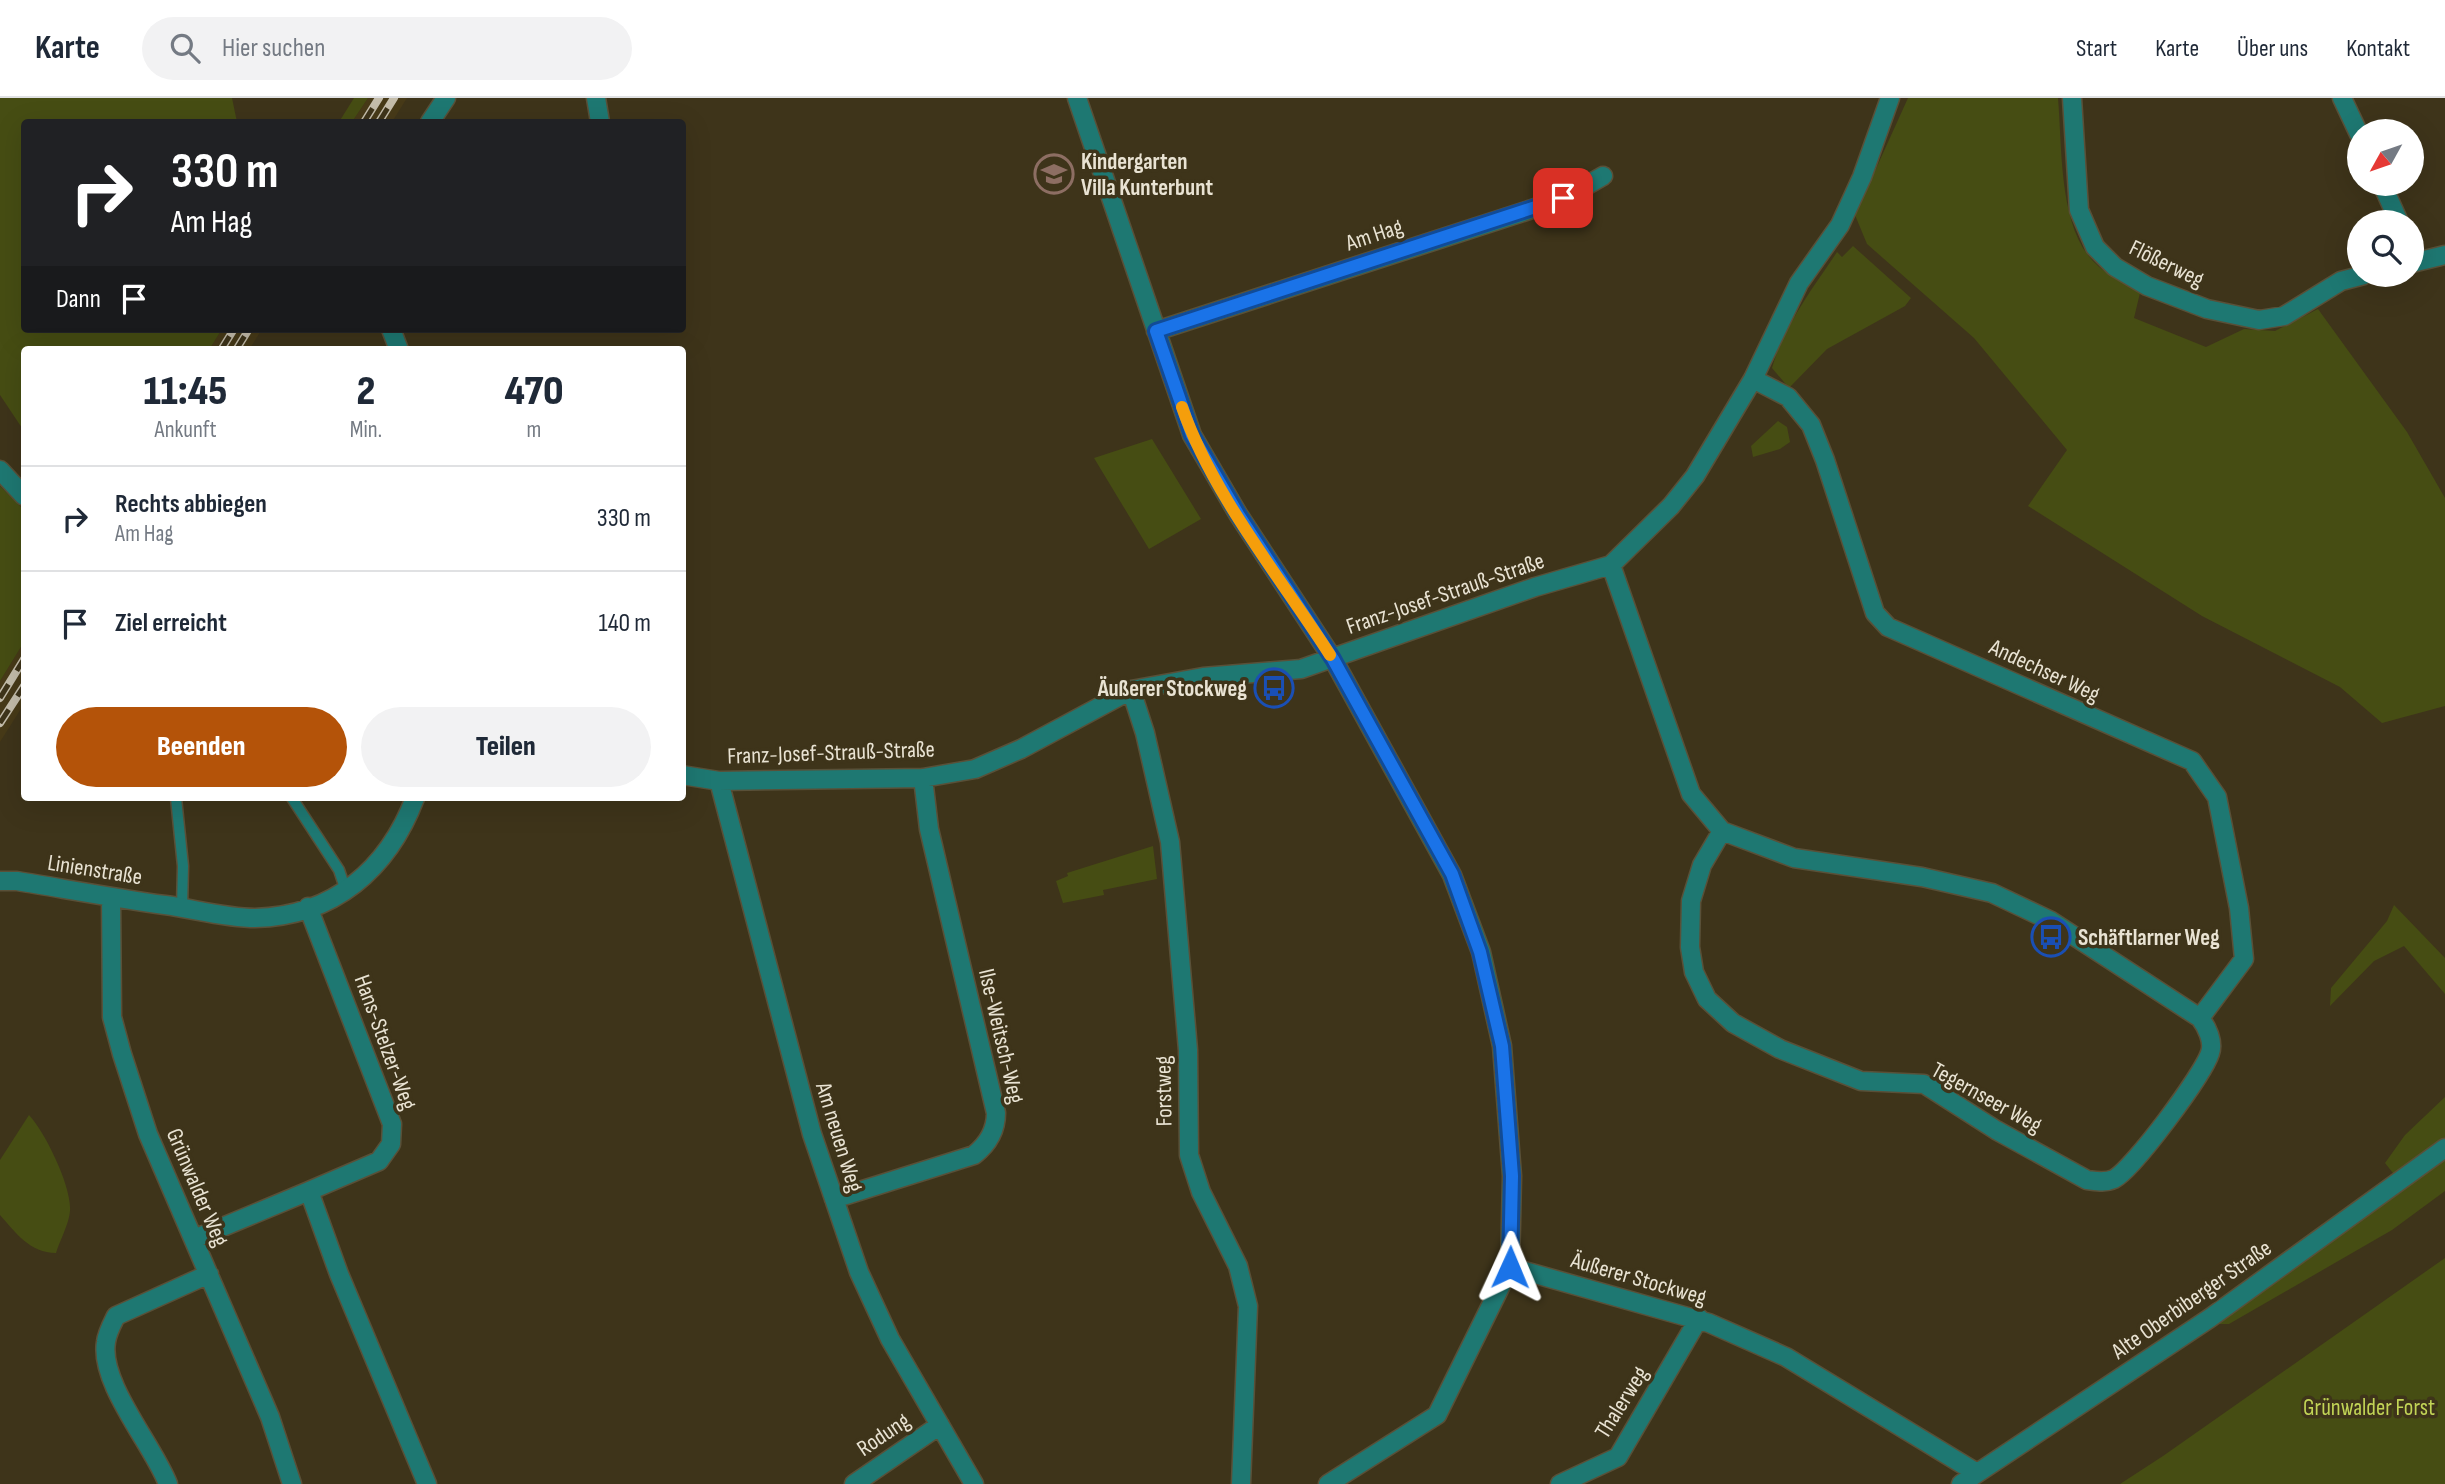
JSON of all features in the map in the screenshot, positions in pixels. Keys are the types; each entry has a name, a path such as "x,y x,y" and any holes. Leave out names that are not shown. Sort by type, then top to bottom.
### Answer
{"street":[{"path":"432,119 446,98"},
{"path":"596,98 600,119"},
{"path":"1077,98 1192,435 1238,514 1333,659 1452,874 1480,952 1502,1046 1512,1176 1510,1267 1437,1415 1328,1484"},
{"name":"Franz-Josef-Strauß-Straße","path":"686,776 719,780 923,778 975,769 1021,749 1130,690 1203,677 1301,669 1535,587 1611,565 1671,506 1695,476 1753,379 1799,282 1840,225 1862,177 1890,98"},
{"name":"Flößerweg","path":"2071,98 2079,210 2095,247 2115,267 2147,286 2207,309 2259,320 2284,316 2347,279"},
{"path":"2342,98 2352,119"},
{"name":"Am Hag","path":"1156,331 1563,198 1603,176"},
{"path":"2424,257 2445,255"},
{"name":"Andechser Weg","path":"1753,379 1788,397 1811,425 1875,613 1888,627 2192,761 2217,797 2239,908 2244,959 2200,1018"},
{"path":"0,470 21,493"},
{"path":"1611,565 1691,794 1722,831 1794,858 1922,877 1992,893 2051,920 2200,1018"},
{"name":"Forstweg","path":"1130,690 1144,733 1170,842 1188,1050 1189,1155 1201,1192 1238,1266 1248,1306 1241,1484"},
{"name":"Ilse-Weitsch-Weg","path":"834,1199 974,1154 985,1146 996,1124 996,1113 929,829 923,778"},
{"name":"Am neuen Weg","path":"719,780 808,1122 859,1272 890,1339 974,1484"},
{"name":"Linienstraße","path":"0,881 17,881 253,918 308,907 346,891 369,874 388,852 404,828 414,801"},
{"name":"Tegernseer Weg","path":"1722,831 1702,865 1691,901 1690,947 1694,972 1707,999 1733,1023 1780,1049 1838,1072 1861,1081 1924,1084 1996,1130 2087,1180 2103,1182 2115,1179 2196,1080 2212,1051 2208,1029 2200,1018"},
{"name":"Grünwalder Weg","path":"111,897 112,1017 148,1134 270,1417 292,1484"},
{"name":"Hans-Stelzer-Weg","path":"194,1239 379,1161 391,1144 392,1124 308,907"},
{"name":"Alte Oberbiberger Straße","path":"1961,1484 2210,1318 2445,1148"},
{"path":"309,1191 339,1274 427,1484"},
{"name":"Äußerer Stockweg","path":"1510,1267 1699,1318 1786,1357 1977,1473"},
{"path":"168,1484 113,1381 106,1362 106,1342 116,1316 209,1274"},
{"name":"Thalerweg","path":"1560,1484 1618,1457 1699,1318"},
{"name":"Rodung","path":"854,1484 940,1425"}],"lane":[{"path":"176,801 183,866 182,908"},
{"path":"294,801 333,860 346,891"}],"shaded area":[{"path":"368,98 407,98 394,119 354,119"},
{"path":"220,333 260,333 251,346 211,346"},
{"path":"21,647 21,709 0,742 0,681"}],"green space":[{"path":"0,98 232,98 236,119 21,119 21,333 220,333 211,346 21,346 21,426 0,395"},
{"path":"354,98 368,98 354,119 341,119"},
{"path":"1908,98 2058,98 2064,180 2072,221 2079,240 2093,261 2140,293 2134,318 2206,347 2244,329 2275,331 2318,309 2407,432 2445,498 2445,706 2382,723 2340,687 2202,616 2028,506 2067,450 1974,338 1867,244 1855,215"},
{"path":"1853,246 1911,298 1905,306 1827,349 1789,388 1772,368 1777,352 1800,307 1837,252 1842,257"},
{"path":"1778,421 1787,427 1790,442 1780,449 1753,457 1751,446"},
{"path":"1152,439 1201,519 1149,549 1094,458"},
{"path":"0,486 21,507 21,647 0,681"},
{"path":"1153,846 1157,879 1103,890 1104,895 1063,903 1056,881 1068,876 1067,873"},
{"path":"2394,905 2445,958 2445,994 2404,946 2374,961 2330,1006 2331,988 2387,921"},
{"path":"2445,1097 2445,1191 2392,1230 2229,1324 2214,1324 2404,1187 2385,1163 2405,1135"},
{"path":"29,1115 56,1160 67,1188 70,1211 56,1253 31,1246 0,1215 0,1160"},
{"name":"Grünwalder Forst","path":"2445,1258 2445,1484 2120,1484 2163,1456"}],"railway":[{"path":"366,119 379,98"},
{"path":"381,119 394,98"},
{"path":"223,346 232,333"},
{"path":"238,346 247,333"},
{"path":"0,698 21,664"},
{"path":"0,723 21,691"}],"slow traffic":[{"path":"1182,407 1192,435 1238,514 1330,655"}],"place":[{"name":"Kindergarten Villa Kunterbunt","path":"1054,174"},
{"name":"Äußerer Stockweg","path":"1274,688"},
{"name":"Schäftlarner Weg","path":"2051,937"}],"route":[{"path":"1510,1267 1512,1176 1502,1046 1480,952 1452,874 1333,659 1238,514 1192,435 1156,331 1563,198"}]}
